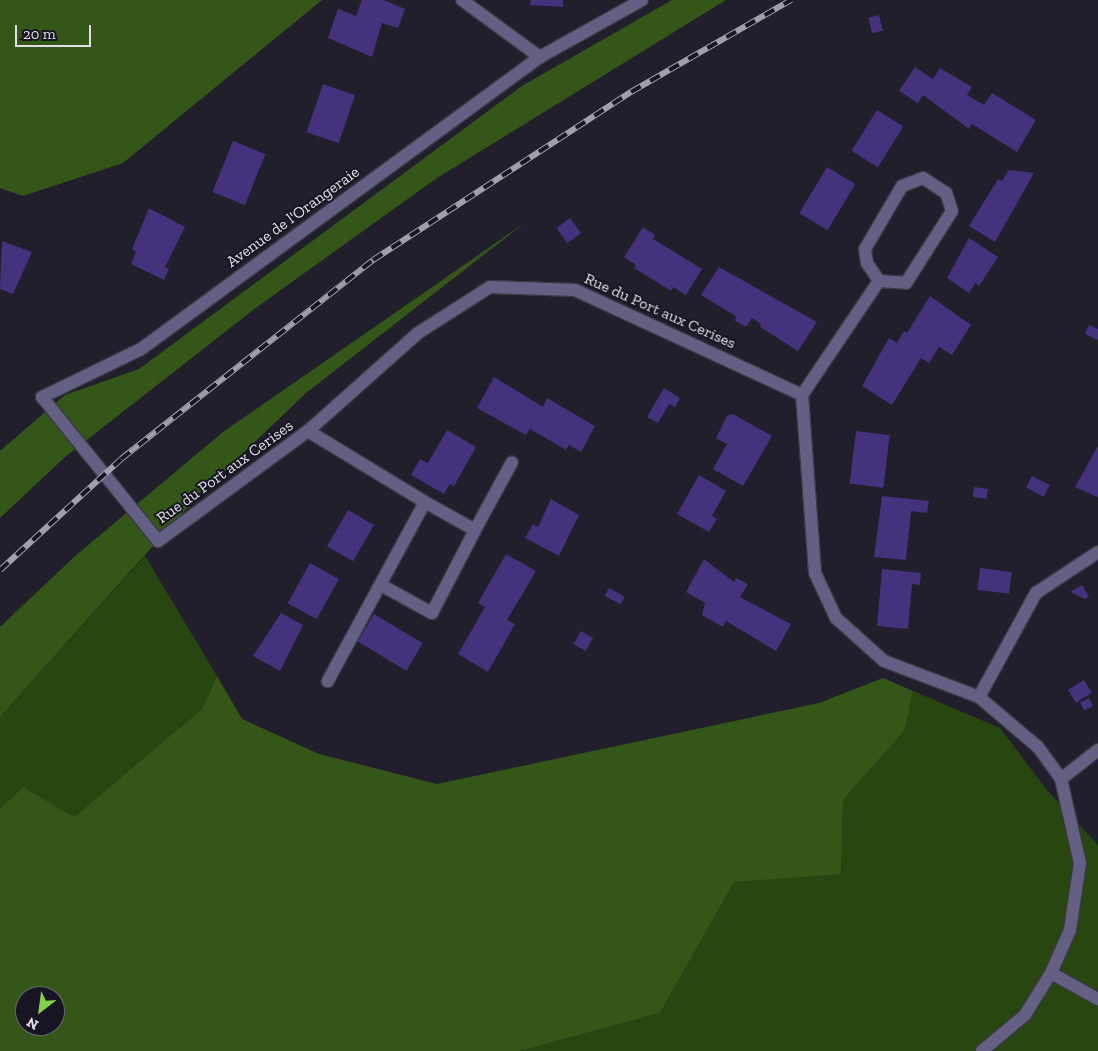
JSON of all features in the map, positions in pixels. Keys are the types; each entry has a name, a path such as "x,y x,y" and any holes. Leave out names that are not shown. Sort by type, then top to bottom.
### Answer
{"street":[{"path":"462,0 540,57"},
{"name":"Avenue de l'Orangeraie","path":"103,475 42,397 140,349 540,57 642,0"},
{"path":"923,178 946,193 952,211 906,283 879,281 867,263 865,249 902,186 923,178"},
{"path":"879,281 802,394 815,573 836,618 884,661 979,697 1038,747 1061,778 1080,864 1070,930 1051,973 1025,1014 982,1051"},
{"name":"Rue du Port aux Cerises","path":"103,475 158,541 308,431 418,333 490,286 575,290 802,394"},
{"name":"Rue du Port aux Cerises","path":"308,431 475,530"},
{"path":"380,585 432,613 512,462"},
{"path":"328,682 425,502"},
{"path":"979,697 1036,593 1098,552"},
{"path":"1061,778 1098,750"},
{"path":"1051,973 1098,999"}],"green space":[{"path":"0,0 322,0 123,163 23,196 0,188"},
{"path":"672,0 726,0 437,178 257,307 65,457 0,518 0,451 65,395 139,369 522,86"},
{"path":"526,222 306,393 196,498 0,717 0,627 74,557 223,432"},
{"path":"145,556 217,676 202,709 74,817 23,787 0,809 0,717"},
{"path":"217,676 242,719 319,754 437,784 819,703 883,678 913,691 905,730 843,800 841,874 734,882 660,1013 520,1051 0,1051 0,809 23,787 74,817 202,709"},
{"path":"913,691 1000,728 1047,790 1098,845 1098,1051 520,1051 660,1013 734,882 841,873 843,800 905,730"}],"building":[{"path":"362,0 384,0 405,9 398,28 382,23 372,57 328,38 338,9 356,16"},
{"path":"531,0 563,0 563,7 530,5"},
{"path":"879,15 883,31 872,33 868,18"},
{"path":"915,67 933,79 940,68 972,87 967,95 984,105 992,93 1036,120 1017,152 972,124 969,129 923,95 918,103 899,91"},
{"path":"323,84 355,95 339,143 306,132"},
{"path":"877,110 903,126 878,167 852,151"},
{"path":"233,141 265,154 245,205 212,192"},
{"path":"827,167 855,184 827,230 799,213"},
{"path":"1009,170 1034,173 995,242 969,226 998,179 1002,181"},
{"path":"149,208 185,227 165,267 169,269 164,280 131,264 136,252 132,249"},
{"path":"570,218 581,233 567,243 556,228"},
{"path":"643,227 655,235 653,239 702,269 686,295 673,287 671,291 634,268 636,265 624,257"},
{"path":"969,238 998,257 979,286 975,283 969,293 947,278"},
{"path":"2,241 32,252 13,294 0,289"},
{"path":"719,267 817,322 798,351 760,327 761,324 752,318 746,327 734,320 737,317 701,295"},
{"path":"930,296 971,325 952,355 939,347 929,363 921,358 892,405 862,386 889,338 897,343 904,331 907,333"},
{"path":"1089,325 1098,329 1098,340 1085,334"},
{"path":"494,377 543,407 547,398 595,426 581,452 569,445 566,450 530,429 526,435 477,408"},
{"path":"664,388 680,398 675,407 669,404 658,423 647,417"},
{"path":"733,414 772,436 743,486 713,469 727,444 716,438 727,416"},
{"path":"447,430 476,447 454,486 450,484 444,494 411,475 420,459 428,463"},
{"path":"856,431 890,435 883,488 850,484"},
{"path":"1098,446 1098,496 1097,497 1075,487"},
{"path":"699,475 726,491 712,516 717,519 709,532 677,514"},
{"path":"1032,476 1050,485 1044,497 1026,488"},
{"path":"974,487 988,489 986,499 973,497"},
{"path":"882,496 929,501 927,513 911,511 906,560 874,557"},
{"path":"551,499 579,515 559,556 525,538 533,524 538,527"},
{"path":"348,510 374,525 353,561 327,546"},
{"path":"506,554 536,571 507,620 515,624 488,672 458,654 485,607 478,603"},
{"path":"704,559 734,582 736,578 748,584 740,597 791,624 776,651 726,621 723,627 702,615 705,603 686,592"},
{"path":"310,563 339,579 317,619 288,603"},
{"path":"980,568 1012,572 1009,594 977,590"},
{"path":"882,569 921,573 920,585 912,584 908,629 877,626"},
{"path":"1082,585 1089,597 1085,599 1070,592"},
{"path":"609,588 625,597 620,605 605,596"},
{"path":"281,613 303,625 280,671 253,656"},
{"path":"374,614 423,643 406,671 358,641"},
{"path":"581,631 593,638 586,651 574,644"},
{"path":"1084,680 1092,693 1076,703 1068,690"},
{"path":"1089,698 1093,706 1084,711 1080,703"}],"railway":[{"path":"0,570 121,459 373,260 631,92 791,0"}]}
